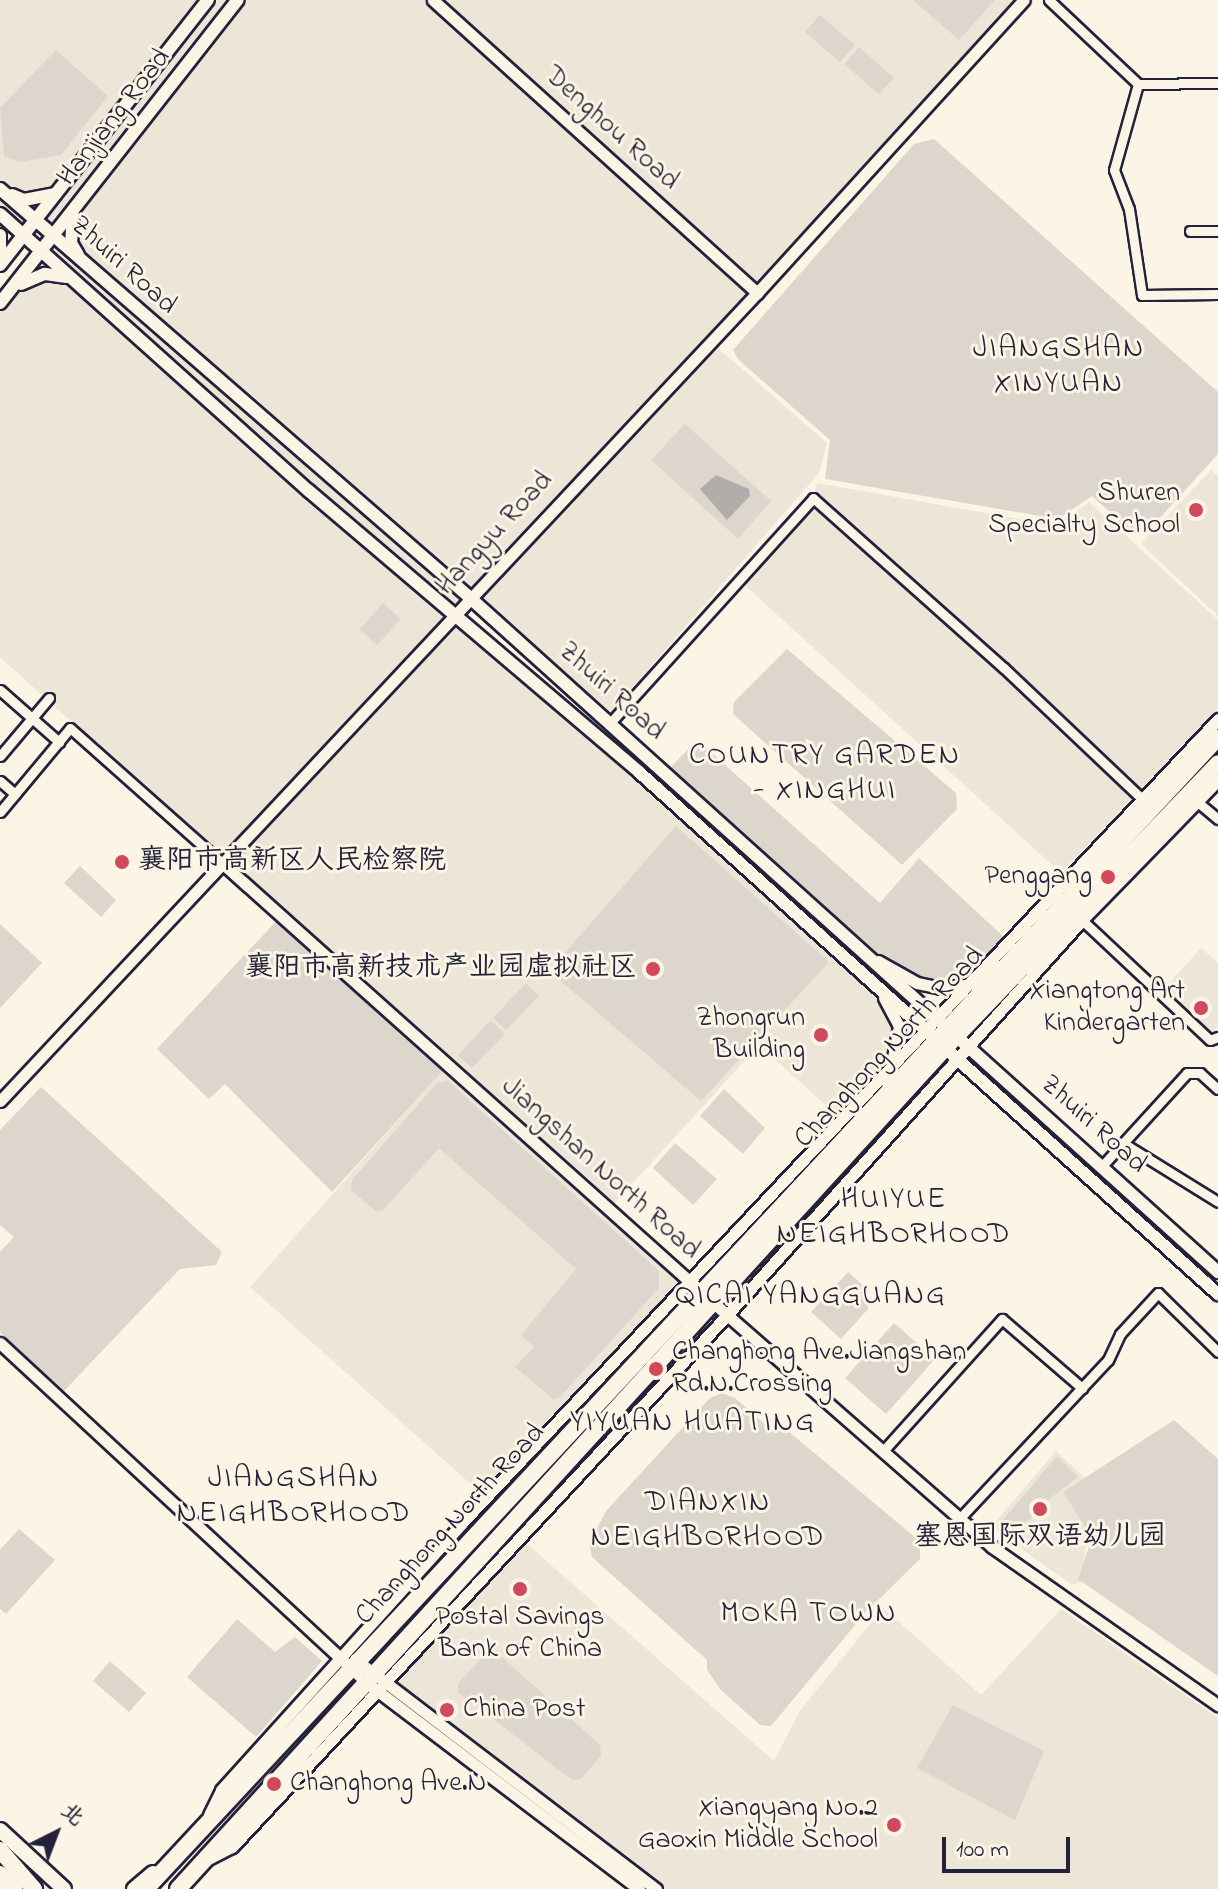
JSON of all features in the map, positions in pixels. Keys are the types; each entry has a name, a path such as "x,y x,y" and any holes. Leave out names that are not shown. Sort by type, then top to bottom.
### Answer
{"highway":[{"name":"Changhong North Road","path":"180,1889 722,1309 947,1036 1004,962 1145,803 1218,738"},
{"name":"Changhong North Road","path":"146,1889 696,1287 887,1089 947,1036 1193,798 1218,763"},
{"path":"0,1850 34,1889"},
{"path":"0,1874 14,1889"}],"main road":[{"name":"Hanjiang Road","path":"0,265 208,0"},
{"name":"Hanjiang Road","path":"0,303 238,0"},
{"path":"2,191 24,200 55,194"},
{"name":"Zhuiri Road","path":"2,191 468,596 875,960 947,1036 1218,1294"},
{"path":"74,211 71,243 81,261"},
{"name":"Zhuiri Road","path":"0,214 309,491 455,611 867,976 947,1036 1102,1166 1218,1272"},
{"path":"0,235 0,252"},
{"path":"12,291 45,274 71,278"},
{"path":"0,1830 72,1889"},
{"path":"134,1889 179,1853"},
{"path":"45,1869 64,1889"}],"street":[{"name":"Denghou Road","path":"433,0 757,293"},
{"name":"Hangyu Road","path":"0,1101 223,864 468,596 757,293 1024,0"},
{"path":"1049,0 1138,84 1218,83"},
{"path":"1138,84 1114,170 1129,209 1142,295 1218,294"},
{"path":"1190,231 1218,231"},
{"path":"610,723 813,498 1004,668 1145,803"},
{"path":"0,690 59,742"},
{"path":"0,756 49,698"},
{"path":"947,1036 960,987 1145,803 1218,719"},
{"path":"0,812 70,728 223,864"},
{"path":"696,1287 895,1058 947,1036 1082,920 1193,798 1218,780"},
{"path":"0,781 15,794"},
{"path":"1193,798 1218,819"},
{"name":"Jiangshan North Road","path":"223,864 992,1547 1218,1705"},
{"path":"1082,920 1210,1040 1218,1037"},
{"path":"875,960 917,983 960,987 1004,962"},
{"path":"867,976 891,1006 899,1026 887,1089"},
{"path":"1102,1166 1187,1073 1200,1073 1218,1089"},
{"path":"1123,1143 1218,1202"},
{"path":"960,1518 1082,1388 1158,1293 1218,1352"},
{"path":"883,1451 1002,1319 1082,1388"},
{"path":"0,1343 375,1682 639,1889"},
{"path":"375,1682 656,1889"}],"shaded area":[{"path":"0,0 1024,0 456,611 924,1026 840,1118 759,1045 609,1209 0,657 0,301 42,252 0,214"},
{"path":"913,0 995,0 959,40"},
{"path":"820,15 855,45 840,62 805,32"},
{"path":"859,47 894,78 879,94 844,64"},
{"path":"56,50 108,96 61,155 20,162 4,156 0,108"},
{"path":"934,139 1218,392 1218,454 1158,520 1131,531 1092,496 1058,519 825,479 830,440 738,359 733,350 914,144"},
{"path":"718,348 827,443 819,473 611,712 478,597"},
{"path":"685,424 771,501 738,539 651,460"},
{"name":"Shuren Specialty School","path":"1211,470 1218,476 1218,616 1141,544"},
{"path":"716,475 749,489 750,496 727,520 700,489"},
{"path":"817,483 1058,526 1089,502 1218,620 1218,708 1061,873 739,580 813,498"},
{"path":"383,603 401,619 377,645 360,629"},
{"path":"787,649 956,793 957,809 902,865 733,714 734,702"},
{"path":"697,740 880,903 919,858 1006,939 960,987 940,988 875,960 666,772"},
{"path":"676,826 829,962 701,1101 549,971"},
{"path":"80,866 116,900 101,917 64,883"},
{"path":"281,916 448,1065 332,1192 225,1084 209,1099 157,1049"},
{"path":"0,924 42,963 0,1008"},
{"name":"Xiangtong Art Kindergarten","path":"1201,948 1218,963 1218,1026 1212,1033 1164,989"},
{"path":"526,983 539,996 506,1030 493,1018"},
{"path":"491,1020 505,1034 472,1068 458,1055"},
{"path":"444,1069 682,1283 483,1495 250,1287"},
{"path":"448,1081 659,1271 659,1288 560,1397 553,1399 515,1367 534,1347 521,1335 576,1269 439,1148 383,1210 376,1211 351,1190 352,1180 437,1083"},
{"path":"41,1087 222,1252 216,1265 180,1269 64,1391 0,1332 0,1252 14,1237 0,1225 0,1130"},
{"path":"724,1089 765,1128 743,1154 700,1116"},
{"path":"675,1143 717,1179 693,1205 653,1168"},
{"path":"848,1272 868,1290 868,1309 841,1339 811,1312"},
{"path":"894,1323 935,1359 886,1414 845,1378"},
{"path":"722,1393 735,1398 775,1433 782,1426 916,1538 920,1548 920,1559 866,1612 771,1726 760,1725 721,1690 707,1670 707,1660 592,1557 589,1544 606,1511 710,1398"},
{"path":"1174,1420 1218,1459 1218,1676 1078,1579 1089,1547 1088,1532 1063,1492"},
{"name":"塞恩国际双语幼儿园","path":"1056,1451 1085,1478 1063,1492 1088,1531 1081,1582 1072,1585 991,1527"},
{"path":"1057,1456 1078,1477 1044,1503 1018,1532 1003,1520"},
{"path":"19,1529 55,1560 6,1614 0,1609 0,1550"},
{"path":"527,1544 774,1761 799,1712 883,1608 981,1695 1061,1609 1218,1718 1218,1889 660,1889 390,1684"},
{"path":"237,1619 275,1652 295,1637 322,1661 256,1737 187,1677"},
{"path":"496,1652 600,1745 601,1756 581,1779 572,1780 458,1692 458,1683 487,1653"},
{"path":"110,1661 146,1693 129,1712 93,1681"},
{"path":"953,1705 1044,1751 1015,1820 917,1768"}],"place":[{"name":"Shuren Specialty School","path":"1196,510"},
{"name":"襄阳市高新区人民检察院","path":"122,862"},
{"name":"Penggang","path":"1108,877"},
{"name":"襄阳市高新技术产业园虚拟社区","path":"653,969"},
{"name":"Xiangtong Art Kindergarten","path":"1201,1008"},
{"name":"Zhongrun Building","path":"821,1035"},
{"name":"Changhong Ave.Jiangshan Rd.N.Crossing","path":"656,1369"},
{"name":"塞恩国际双语幼儿园","path":"1040,1509"},
{"name":"Postal Savings Bank of China","path":"520,1589"},
{"name":"China Post","path":"447,1710"},
{"name":"Changhong Ave.N","path":"274,1784"},
{"name":"Xiangyang No.2 Gaoxin Middle School","path":"894,1825"}],"district":[{"name":"JIANGSHAN XINYUAN","path":"1059,366"},
{"name":"COUNTRY GARDEN - XINGHUI","path":"825,773"},
{"name":"HUIYUE NEIGHBORHOOD","path":"894,1217"},
{"name":"QICAI YANGGUANG","path":"811,1296"},
{"name":"YIYUAN HUATING","path":"693,1423"},
{"name":"JIANGSHAN NEIGHBORHOOD","path":"294,1496"},
{"name":"DIANXIN NEIGHBORHOOD","path":"708,1520"},
{"name":"MOKA TOWN","path":"809,1614"}]}
